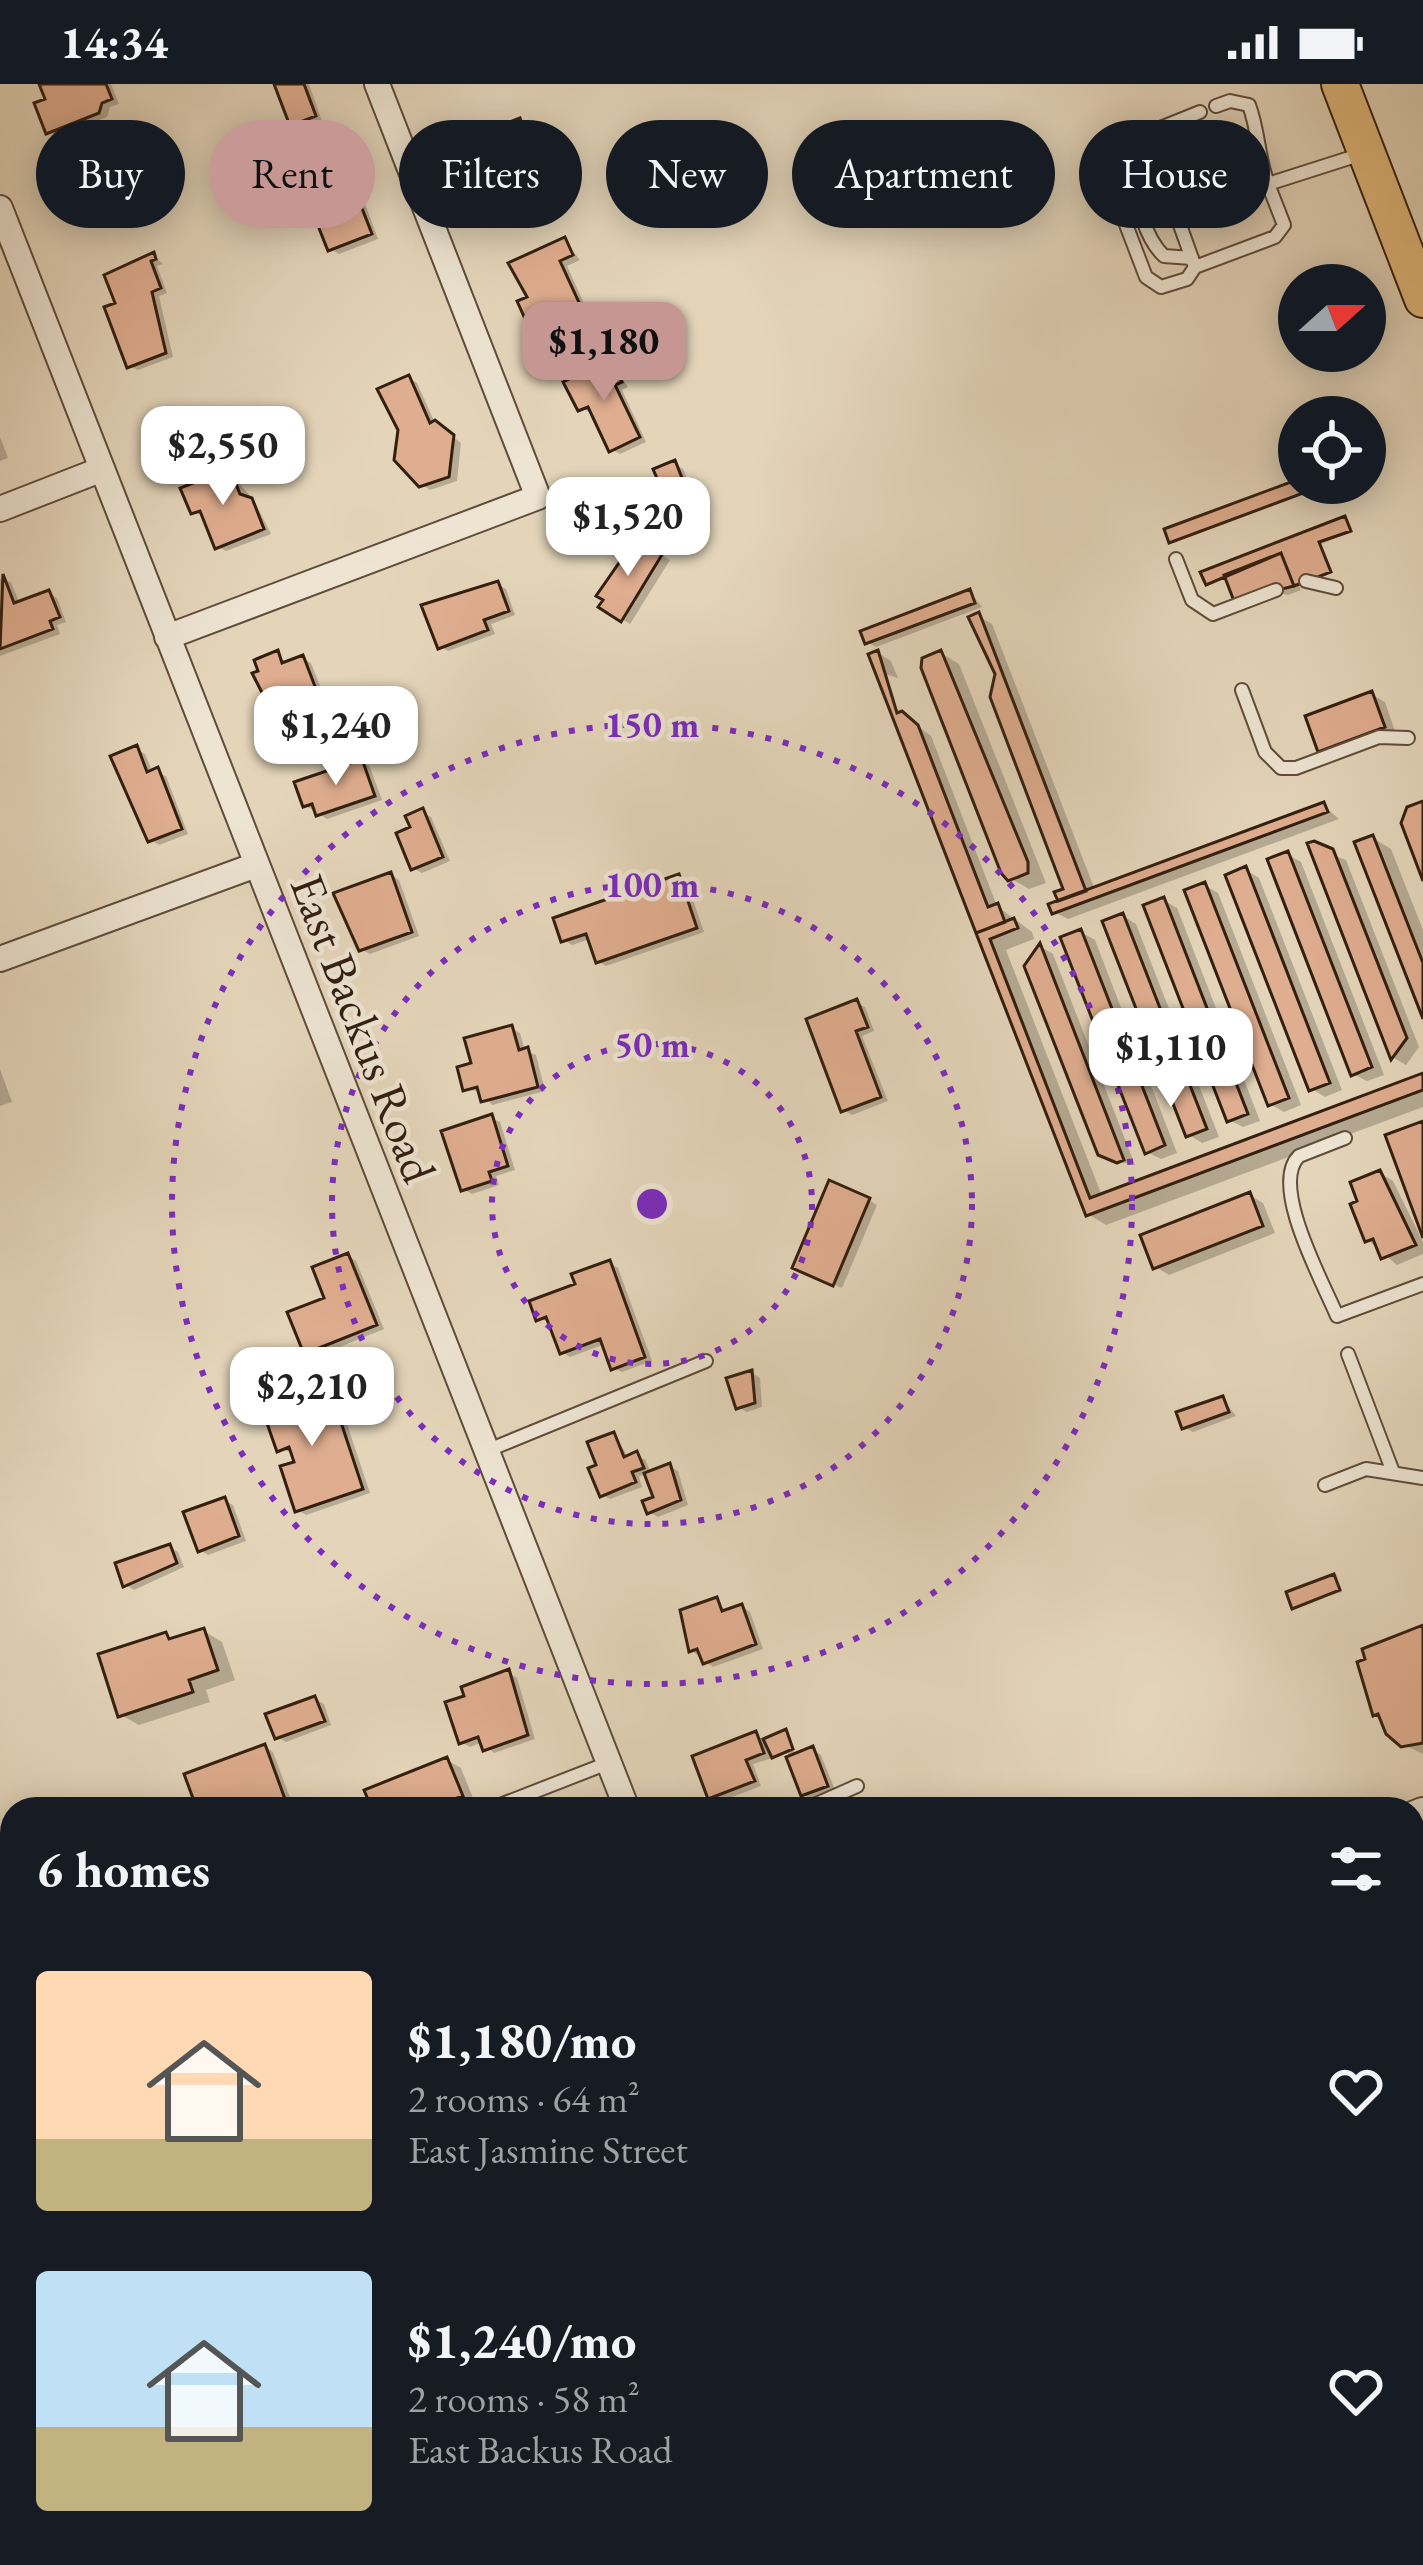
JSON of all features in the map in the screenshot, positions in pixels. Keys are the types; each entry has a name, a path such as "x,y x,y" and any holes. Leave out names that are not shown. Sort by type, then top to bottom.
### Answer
{"main road":[{"path":"1340,84 1421,287"}],"street":[{"path":"167,637 538,497 377,84"},
{"name":"East Backus Road","path":"0,208 622,1797"},
{"path":"0,509 100,470"},
{"path":"0,959 256,865"}],"lane":[{"path":"1216,106 1230,100 1250,105 1255,120"},
{"path":"1181,228 1194,262 1187,279 1161,287 1146,277 1104,167 1106,150 1200,112"},
{"path":"1270,183 1366,152"},
{"path":"1148,228 1164,256 1194,262 1275,237 1284,225 1270,189"},
{"path":"1176,559 1192,600 1213,614 1276,590"},
{"path":"1306,581 1336,588"},
{"path":"1242,690 1265,752 1281,768 1296,768 1379,737 1408,738"},
{"path":"1346,1138 1299,1156 1288,1175 1292,1206 1337,1316 1423,1285"},
{"path":"1348,1354 1393,1472"},
{"path":"484,1451 706,1361"},
{"path":"1325,1485 1366,1469 1423,1478"},
{"path":"520,1797 609,1762"},
{"path":"832,1797 857,1786"}],"building":[{"path":"39,84 106,84 112,99 102,103 99,113 81,120 41,120 34,103 45,99"},
{"path":"274,84 304,84 316,116 288,120"},
{"path":"319,228 370,228 372,234 328,251"},
{"path":"565,237 573,255 560,261 587,320 543,340 533,317 526,321 517,301 527,297 508,263"},
{"path":"154,252 156,259 151,261 161,288 152,292 166,353 127,368 104,307 115,303 104,275"},
{"path":"611,359 622,382 615,385 640,437 609,452 588,407 578,411 563,382"},
{"path":"409,375 430,423 435,420 454,435 449,477 419,487 394,460 398,430 377,389"},
{"path":"675,460 687,491 666,499 653,469"},
{"path":"230,469 240,494 252,498 264,529 215,549 200,511 191,514 180,488"},
{"path":"1278,487 1278,502 1169,543 1164,529"},
{"path":"1345,516 1351,531 1319,542 1331,572 1294,586 1281,553 1206,585 1200,572"},
{"path":"637,537 663,553 621,622 598,607 603,600 596,596"},
{"path":"1281,553 1294,586 1234,601 1224,575"},
{"path":"3,574 14,603 49,590 60,617 50,621 53,629 0,649"},
{"path":"498,581 509,611 484,620 488,630 438,649 421,605"},
{"path":"970,589 975,603 865,644 860,631"},
{"path":"979,612 1086,891 1058,901 1054,892 1063,889 990,697 995,674 968,617"},
{"path":"278,650 282,663 303,655 316,689 305,693 319,743 285,756 276,735 282,732 252,673 258,671 254,660"},
{"path":"878,650 897,713 902,711 918,725 988,907 998,903 1005,922 976,933 868,654"},
{"path":"941,650 1028,862 1028,873 1008,881 921,668 922,658"},
{"path":"1372,691 1385,727 1318,752 1305,716"},
{"path":"137,745 147,772 158,767 182,829 148,842 110,756"},
{"path":"362,759 375,796 316,816 312,804 303,807 294,782"},
{"path":"1423,801 1423,881 1401,823 1407,807"},
{"path":"1324,802 1328,812 1052,914 1048,904"},
{"path":"423,808 443,857 411,870 396,833 410,827 405,816"},
{"path":"1373,835 1423,963 1423,1019 1354,842"},
{"path":"1307,843 1333,849 1407,1038 1391,1060"},
{"path":"1288,851 1372,1067 1351,1076 1267,859"},
{"path":"1246,866 1330,1083 1309,1091 1225,875"},
{"path":"391,872 412,932 359,951 333,893"},
{"path":"679,874 697,928 596,963 586,934 561,942 553,918"},
{"path":"1205,882 1289,1098 1268,1106 1184,890"},
{"path":"1164,897 1248,1114 1227,1122 1143,905"},
{"path":"1123,913 1207,1129 1186,1137 1102,921"},
{"path":"1014,918 1018,928 990,939 1090,1198 1423,1073 1423,1090 1086,1216 976,933"},
{"path":"1081,929 1165,1145 1145,1154 1060,937"},
{"path":"1040,943 1124,1160 1117,1163 1098,1155 1024,966"},
{"path":"857,999 868,1027 856,1031 881,1097 841,1112 806,1019"},
{"path":"512,1025 519,1050 528,1047 538,1087 481,1102 477,1087 463,1091 457,1067 471,1063 464,1038"},
{"path":"492,1114 508,1166 489,1172 492,1181 461,1191 441,1131"},
{"path":"1423,1121 1423,1238 1385,1135"},
{"path":"1380,1170 1416,1245 1381,1259 1373,1239 1365,1242 1350,1204 1357,1201 1350,1182"},
{"path":"829,1180 870,1198 833,1286 792,1268"},
{"path":"1250,1192 1263,1226 1153,1269 1140,1235"},
{"path":"348,1253 377,1325 304,1354 287,1312 324,1298 312,1267"},
{"path":"610,1260 645,1357 611,1370 600,1339 560,1354 546,1317 536,1321 529,1301 575,1284 571,1274"},
{"path":"752,1370 755,1403 736,1409 726,1378"},
{"path":"301,1389 307,1406 333,1398 363,1489 295,1512 280,1466 294,1462 289,1447 277,1452 260,1403"},
{"path":"1223,1396 1229,1412 1182,1429 1176,1412"},
{"path":"614,1432 624,1457 637,1451 644,1468 632,1472 636,1482 600,1497 588,1468 596,1465 587,1442"},
{"path":"670,1463 681,1500 647,1514 642,1501 653,1497 644,1473"},
{"path":"225,1497 239,1536 198,1552 183,1512"},
{"path":"170,1544 177,1563 123,1587 115,1563"},
{"path":"1334,1574 1340,1590 1292,1609 1286,1592"},
{"path":"717,1597 722,1611 742,1604 756,1644 703,1664 697,1649 689,1652 680,1610"},
{"path":"1423,1625 1423,1743 1401,1747 1386,1734 1378,1714 1373,1716 1357,1662 1365,1659 1362,1649"},
{"path":"204,1628 218,1670 189,1680 193,1692 118,1717 98,1654 166,1632 169,1639"},
{"path":"509,1669 528,1735 483,1751 478,1737 459,1744 445,1702 464,1696 461,1687"},
{"path":"315,1696 325,1721 275,1739 265,1714"},
{"path":"786,1729 793,1749 772,1758 763,1739"},
{"path":"756,1731 764,1753 746,1760 755,1781 713,1797 707,1797 692,1756"},
{"path":"265,1744 284,1797 193,1797 184,1774"},
{"path":"813,1746 828,1786 801,1796 786,1757"},
{"path":"447,1757 463,1796 367,1797 364,1790"}]}
